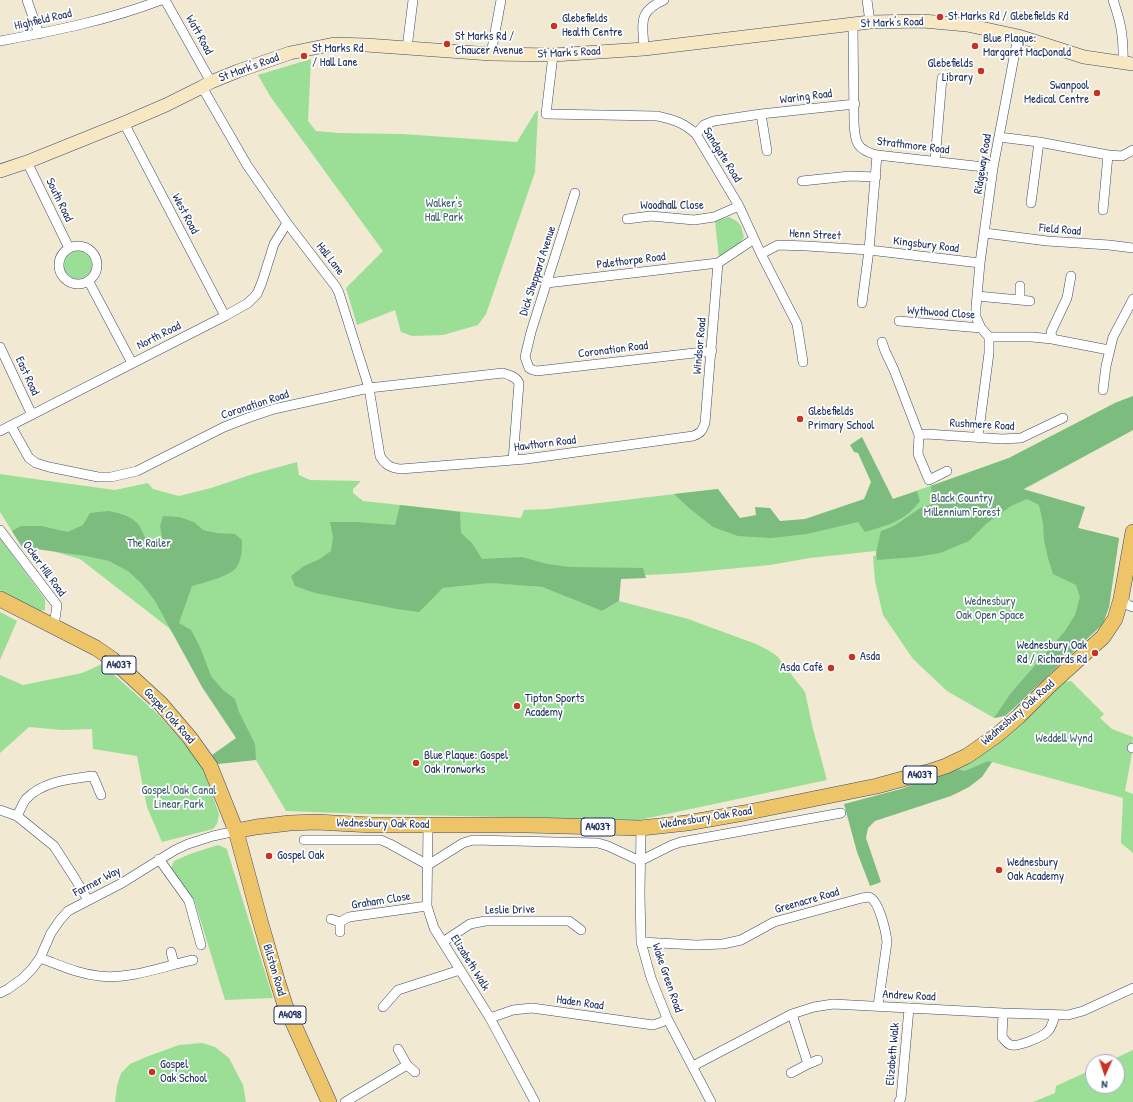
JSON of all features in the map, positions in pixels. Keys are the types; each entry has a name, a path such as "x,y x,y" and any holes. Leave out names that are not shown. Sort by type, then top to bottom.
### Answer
{"main road":[{"name":"A4037","path":"1127,603 1133,532"},
{"name":"Gospel Oak Road","path":"0,599 107,655 161,704 190,738 210,766 236,831"},
{"name":"Wednesbury Oak Road","path":"236,831 256,827 316,822 372,825 641,828 687,823 832,796 877,786 946,766 967,756 997,735 1103,637 1114,619 1127,603"},
{"name":"Bilston Road","path":"236,831 285,1005 329,1102"}],"street":[{"path":"27,0 39,34"},
{"name":"Highfield Road","path":"0,42 132,11 161,0"},
{"name":"Watt Road","path":"165,0 207,85"},
{"path":"407,48 413,0"},
{"path":"491,54 500,0"},
{"path":"644,49 643,21 645,14 653,5 664,0"},
{"path":"868,0 870,22"},
{"path":"1113,0 1120,22 1128,63"},
{"name":"St Mark's Road","path":"0,171 27,162 124,123 238,71 290,53 334,44 366,44 491,54 553,55 644,49 870,22 923,21 963,25 1018,36 1084,57 1128,63"},
{"name":"Strathmore Road","path":"854,25 855,136 859,146 867,152 877,155 993,168"},
{"name":"Ridgeway Road","path":"989,337 981,328 976,317 980,263 993,168 1018,36"},
{"name":"Sandgate Road","path":"553,55 546,114 657,116 675,120 687,126 696,134 739,206 761,254 797,324 803,362"},
{"path":"935,161 942,78"},
{"name":"Hall Lane","path":"207,85 247,165 287,223 339,293 369,388 380,456 383,462 389,466"},
{"name":"Waring Road","path":"696,134 704,125 714,121 761,114 855,104"},
{"path":"761,114 767,151"},
{"name":"West Road","path":"124,123 225,316"},
{"path":"999,137 1039,142 1108,155 1122,156 1133,150"},
{"path":"1031,203 1039,142"},
{"path":"862,303 869,250 877,155"},
{"path":"1103,210 1108,155"},
{"name":"South Road","path":"27,162 69,248"},
{"path":"802,181 850,176 876,177"},
{"name":"Dick Sheppard Avenue","path":"525,356 531,332 575,193"},
{"name":"Woodhall Close","path":"627,219 651,216 694,220 714,217 739,206"},
{"name":"North Road","path":"0,431 248,303 257,294 274,244 287,223"},
{"name":"Field Road","path":"985,233 1047,241 1133,248"},
{"path":"718,263 754,239"},
{"name":"Henn Street","path":"761,254 778,245 869,250"},
{"path":"78,246 88,249 95,256 98,265 95,274 89,282 74,284 66,281 61,275 59,260 63,253 69,248 78,246"},
{"name":"Kingsbury Road","path":"869,250 980,263"},
{"name":"Palethorpe Road","path":"547,283 718,263"},
{"name":"Windsor Road","path":"703,430 712,351 718,263"},
{"path":"1052,338 1052,332 1067,298 1071,276"},
{"path":"89,282 132,363"},
{"path":"1020,286 1020,300"},
{"path":"978,296 1030,300"},
{"path":"1103,390 1109,350 1113,337 1133,299"},
{"name":"Wythwood Close","path":"899,322 981,328"},
{"path":"978,437 989,353 989,337 1052,338 1109,350"},
{"path":"882,342 902,389 919,436 918,454 928,480 947,471"},
{"name":"East Road","path":"0,347 32,414"},
{"name":"Coronation Road","path":"525,356 529,368 537,371 712,351"},
{"name":"Coronation Road","path":"11,426 29,458 36,463 98,477 111,477 137,471 224,427 274,409 369,388 503,374 512,376 517,379 519,383 513,460"},
{"name":"Rushmere Road","path":"919,436 926,434 1021,438 1063,418"},
{"name":"Hawthorn Road","path":"389,466 401,468 513,460 693,436 703,430"},
{"name":"Ocker Hill Road","path":"0,530 57,605 54,626"},
{"path":"17,816 26,800 40,789 58,781 94,776 100,795"},
{"path":"0,810 17,816 54,846 88,900"},
{"name":"Wednesbury Oak Road","path":"640,861 681,842 841,813"},
{"name":"Elizabeth Walk","path":"428,825 427,906 434,928 490,1018 535,1102"},
{"name":"Wake Green Road","path":"641,828 641,942 651,978 667,1018 711,1102"},
{"name":"Farmer Way","path":"0,993 22,979 32,969 40,958 51,933 68,911 141,872 159,859 188,844 236,831"},
{"name":"Wednesbury Oak Road","path":"304,840 381,840 428,865"},
{"path":"428,865 463,843 472,840 598,843 640,861"},
{"path":"159,859 189,901 201,945"},
{"name":"Greenacre Road","path":"641,942 696,945 729,943 741,940 774,922 869,897 874,901 883,919 887,936 878,1006"},
{"name":"Graham Close","path":"331,919 340,922 349,917 427,906"},
{"name":"Leslie Drive","path":"443,942 470,924 485,921 569,921 581,930"},
{"name":"Graham Close","path":"340,922 340,932"},
{"path":"171,952 174,964"},
{"path":"40,958 67,969 100,976 127,976 193,960"},
{"path":"382,1007 398,990 460,970"},
{"name":"Andrew Road","path":"693,1066 792,1014 827,1004 1068,1015 1083,1011 1133,988"},
{"name":"Haden Road","path":"490,1018 513,1010 532,1008 653,1025 662,1022 667,1018"},
{"name":"Elizabeth Walk","path":"899,1102 901,1098 909,1008"},
{"path":"1003,1013 1002,1037 1007,1043 1012,1045 1021,1045 1046,1033 1051,1027 1055,1015"},
{"path":"792,1014 808,1064"},
{"path":"398,1050 407,1065 415,1072"},
{"path":"791,1073 818,1060"},
{"path":"345,1102 407,1065"}],"green space":[{"name":"Walker's Hall Park","path":"311,59 308,121 316,131 338,133 402,134 517,142 536,111 538,111 535,172 486,314 478,325 443,335 412,336 401,332 395,310 357,325 346,288 383,251 270,96 258,75"},
{"path":"729,217 740,224 744,237 739,245 719,258 715,221"},
{"path":"78,251 84,252 88,255 91,259 91,271 88,275 84,278 78,279 72,278 68,275 65,271 64,265 65,259 68,255 72,252"},
{"path":"1133,396 1133,430 1023,490 1085,507 1078,528 1119,538 1109,607 1018,705 1005,716 994,718 947,691 913,659 883,615 875,581 873,556 913,547 810,558 770,565 685,573 494,583 542,587 602,611 619,601 688,619 756,644 768,650 777,656 805,692 813,729 827,780 639,820 286,811 256,760 236,721 169,628 80,559 28,544 17,539 0,512 0,474 115,490 148,483 153,489 179,496 297,462 299,475 310,480 361,481 353,489 353,493 363,501 521,518 524,510 548,509 718,489 726,519 772,529 893,499 1009,458 1115,403","holes":["479,584 443,588 420,610 437,586"]},
{"name":"Black Country Millennium Forest","path":"1133,396 1133,430 1023,489 1085,507 1078,528 1119,538 1109,607 1103,624 1005,716 994,718 1011,693 1065,631 1075,615 1080,597 1076,585 1053,574 1044,540 1043,523 1039,505 1027,499 1011,506 987,523 969,541 940,553 915,557 877,560 876,553 881,531 894,526 922,507 933,504 931,486 1009,458 1115,403"},
{"name":"Black Country Millennium Forest","path":"862,437 893,499 917,491 920,501 902,518 865,532 858,522 807,534 771,538 738,536 713,527 674,494 718,489 740,518 756,515 755,507 770,508 780,521 805,519 864,499 871,482 858,453 854,452 850,445"},
{"path":"400,505 460,512 461,533 472,543 482,559 522,557 547,564 570,567 643,568 646,578 621,579 619,601 602,611 542,587 490,583 443,588 419,612 315,593 295,586 291,576 304,566 320,559 331,551 333,537 330,522 357,522 395,525"},
{"name":"The Railer","path":"108,511 134,520 140,527 146,539 151,543 163,543 160,526 163,516 179,517 194,522 203,530 216,533 235,534 242,540 241,558 236,568 221,577 192,586 179,623 191,630 200,647 211,676 223,690 235,699 239,712 255,744 256,760 218,764 212,755 236,738 202,687 155,601 142,584 128,571 109,561 86,556 22,547 12,531 21,526 41,526 68,532 83,525 90,513"},
{"path":"0,538 45,599 45,610 39,611 0,590"},
{"path":"0,612 17,621 0,660"},
{"name":"Gospel Oak Canal Linear Park","path":"102,664 158,714 201,763 219,814 217,824 213,829 162,842 147,807 137,756 93,749 92,729 62,730 29,727 0,753 0,675 23,685 82,673"},
{"name":"Weddell Wynd","path":"1071,681 1104,714 1100,718 1112,729 1133,737 1132,753 1125,791 1133,794 1133,853 1121,843 1123,798 988,761 964,771 958,769 992,748 1023,722 1064,682"},
{"path":"988,761 992,762 982,777 969,787 951,796 875,821 868,828 866,838 881,882 870,886 857,852 844,804 901,789 958,769 964,771"},
{"name":"Gospel Oak Canal Linear Park","path":"218,845 227,849 273,998 225,1000 194,899 170,871 174,861"},
{"path":"202,1043 215,1047 229,1058 243,1085 246,1102 115,1102 117,1086 121,1073 130,1064 179,1045"},
{"path":"1133,1050 1133,1102 1033,1102 1055,1093 1056,1086 1085,1073 1085,1094 1125,1094 1124,1054"}],"place":[{"name":"St Marks Rd / Glebefields Rd","path":"940,17"},
{"name":"Glebefields Health Centre","path":"554,26"},
{"name":"St Marks Rd / Chaucer Avenue","path":"447,44"},
{"name":"Blue Plaque: Margaret MacDonald","path":"975,46"},
{"name":"St Marks Rd / Hall Lane","path":"304,56"},
{"name":"Glebefields Library","path":"981,71"},
{"name":"Swanpool Medical Centre","path":"1097,93"},
{"name":"Glebefields Primary School","path":"800,419"},
{"name":"Wednesbury Oak Rd / Richards Rd","path":"1095,653"},
{"name":"Asda","path":"852,657"},
{"name":"Asda Café","path":"831,668"},
{"name":"Tipton Sports Academy","path":"517,706"},
{"name":"Blue Plaque: Gospel Oak Ironworks","path":"416,763"},
{"name":"Gospel Oak","path":"269,856"},
{"name":"Wednesbury Oak Academy","path":"999,870"},
{"name":"Gospel Oak School","path":"152,1072"}],"park label":[{"name":"Wednesbury Oak Open Space","path":"990,609"}]}
